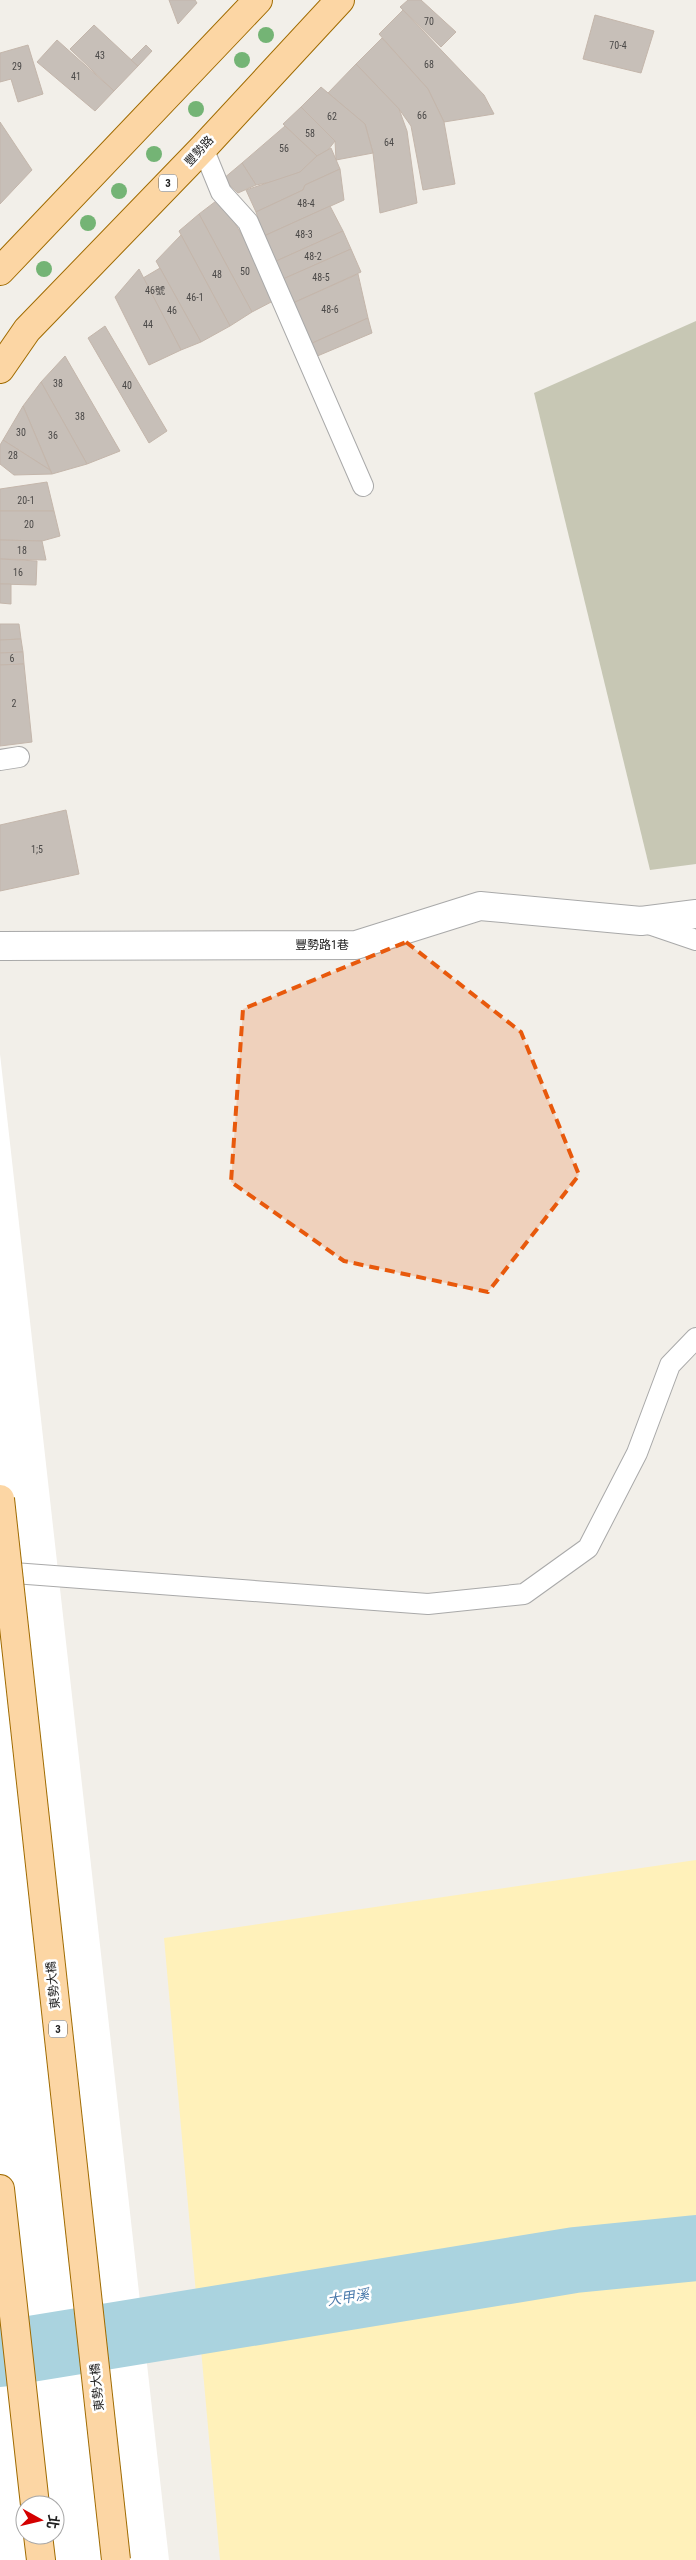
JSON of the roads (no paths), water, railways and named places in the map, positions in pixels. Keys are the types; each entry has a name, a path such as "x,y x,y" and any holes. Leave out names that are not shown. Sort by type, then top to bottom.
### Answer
{"main road":[{"path":"0,272 258,0"},
{"name":"豐勢路","path":"0,369 27,330 203,148 340,0"},
{"name":"東勢大橋","path":"0,1498 116,2560"},
{"path":"0,2189 34,2495"},
{"path":"39,2545 41,2560"}],"street":[{"name":"豐勢路1巷","path":"0,946 356,945 480,906 641,921 696,914"}],"lane":[{"path":"203,148 221,192 248,222 363,486"},
{"path":"641,921 696,940"},
{"path":"0,1572 428,1604 524,1594 588,1548 637,1453 670,1365 696,1338"}],"waterway":[{"name":"大甲溪","path":"0,2354 575,2260 696,2248"}]}
